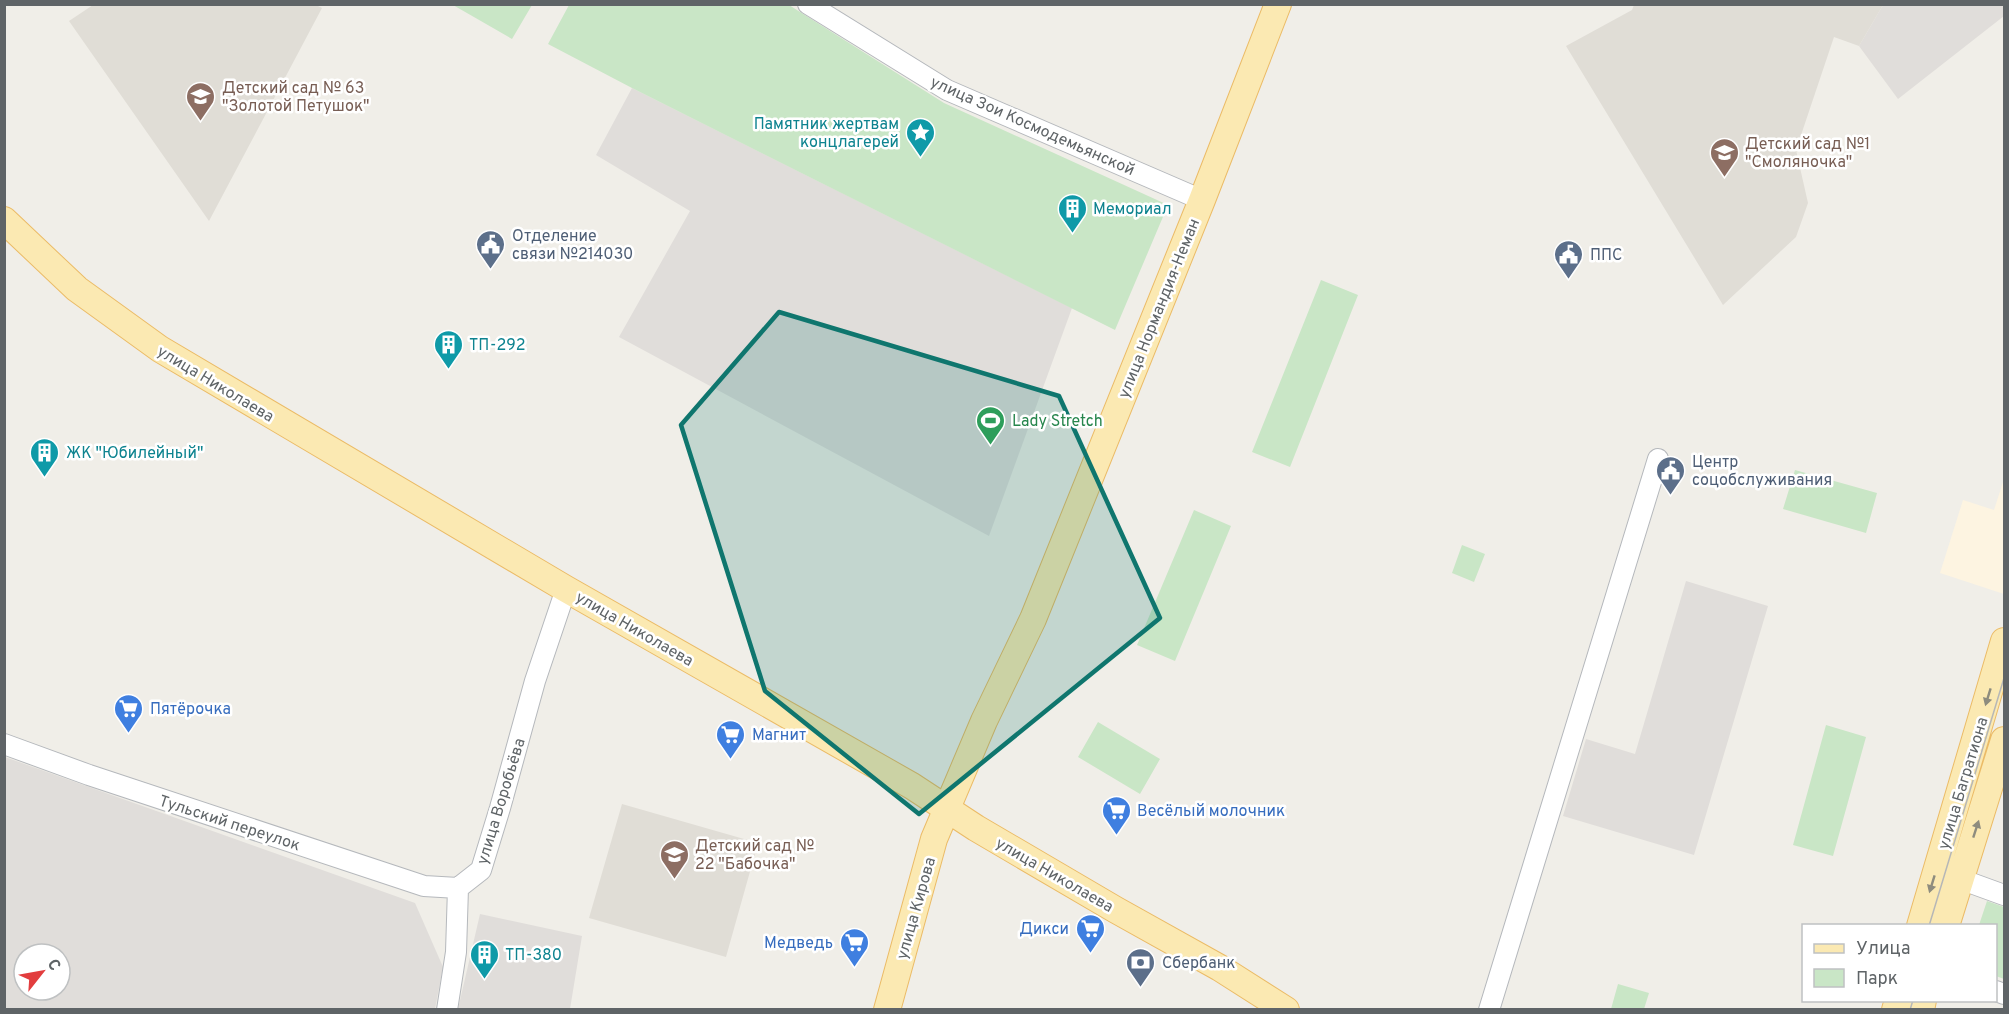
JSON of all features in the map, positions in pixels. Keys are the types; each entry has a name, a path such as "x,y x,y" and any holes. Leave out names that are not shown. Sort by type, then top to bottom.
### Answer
{"main road":[{"name":"улица Нормандия-Неман","path":"947,808 984,721 1033,619 1202,200 1278,4"},
{"name":"улица Николаева","path":"4,220 77,289 138,335 306,437 566,589 912,786 976,828 1220,968 1286,1010"},
{"name":"улица Багратиона","path":"1921,924 2004,640"},
{"name":"улица Багратиона","path":"1947,924 2004,740"},
{"name":"улица Кирова","path":"886,1010 934,839 947,808"}],"street":[{"name":"улица Зои Космодемьянской","path":"808,4 947,90 1202,200"},
{"path":"1489,1010 1658,459"},
{"name":"улица Воробьёва","path":"458,888 481,870 535,681 566,589"},
{"name":"Тульский переулок","path":"4,744 89,775 424,886 458,888"},
{"path":"1960,879 2004,895"},
{"path":"447,1010 456,952 458,888"}],"highlighted area":[{"path":"779,312 1059,396 1160,618 919,814 765,691 681,425"}],"shaded area":[{"name":"Детский сад № 63 \"Золотой Петушок\"","path":"93,5 316,5 322,8 209,221 69,21"},
{"name":"Детский сад №1 \"Смоляночка\"","path":"1634,5 1883,5 1859,46 1834,37 1796,150 1808,203 1796,237 1723,305 1566,46 1632,10"},
{"path":"1883,5 2004,5 2004,16 1898,99 1859,46"},
{"path":"632,88 1072,308 989,536 619,337 690,211 596,155"},
{"path":"2003,482 2004,594 1940,573 1963,500 1994,510"},
{"path":"1686,581 1768,606 1694,855 1563,816 1586,739 1635,754"},
{"path":"5,757 415,903 443,967 435,1009 5,1009"},
{"name":"Детский сад № 22 \"Бабочка\"","path":"622,804 758,843 726,957 589,918"},
{"path":"480,914 582,936 570,1009 458,1009"}],"green space":[{"path":"453,5 532,5 512,39"},
{"path":"569,5 789,5 944,103 1168,205 1115,330 548,44"},
{"path":"1321,280 1358,295 1290,467 1252,452"},
{"path":"1795,470 1877,493 1866,533 1783,509"},
{"path":"1194,510 1231,526 1175,661 1137,645"},
{"path":"1462,545 1485,554 1474,582 1452,573"},
{"path":"1098,722 1160,759 1140,794 1078,757"},
{"path":"1826,725 1866,737 1833,856 1793,845"},
{"path":"1987,901 2004,907 2004,979 1997,976 1997,924 1979,924"},
{"path":"1618,984 1649,993 1644,1009 1611,1009"}],"tram line":[{"path":"1930,924 2004,678"},
{"path":"1910,1010 1912,1002"}],"place":[{"name":"Детский сад № 63 \"Золотой Петушок\"","path":"201,122"},
{"name":"Памятник жертвам концлагерей","path":"920,158"},
{"name":"Детский сад №1 \"Смоляночка\"","path":"1724,178"},
{"name":"Мемориал","path":"1072,234"},
{"name":"Отделение связи №214030","path":"491,270"},
{"name":"ППС","path":"1569,280"},
{"name":"ТП-292","path":"448,370"},
{"name":"Lady Stretch","path":"991,446"},
{"name":"ЖК \"Юбилейный\"","path":"45,478"},
{"name":"Центр соцобслуживания","path":"1671,496"},
{"name":"Пятёрочка","path":"129,734"},
{"name":"Магнит","path":"731,760"},
{"name":"Весёлый молочник","path":"1116,836"},
{"name":"Детский сад № 22 \"Бабочка\"","path":"674,880"},
{"name":"Дикси","path":"1090,954"},
{"name":"Медведь","path":"854,968"},
{"name":"ТП-380","path":"484,980"},
{"name":"Сбербанк","path":"1141,988"}]}
